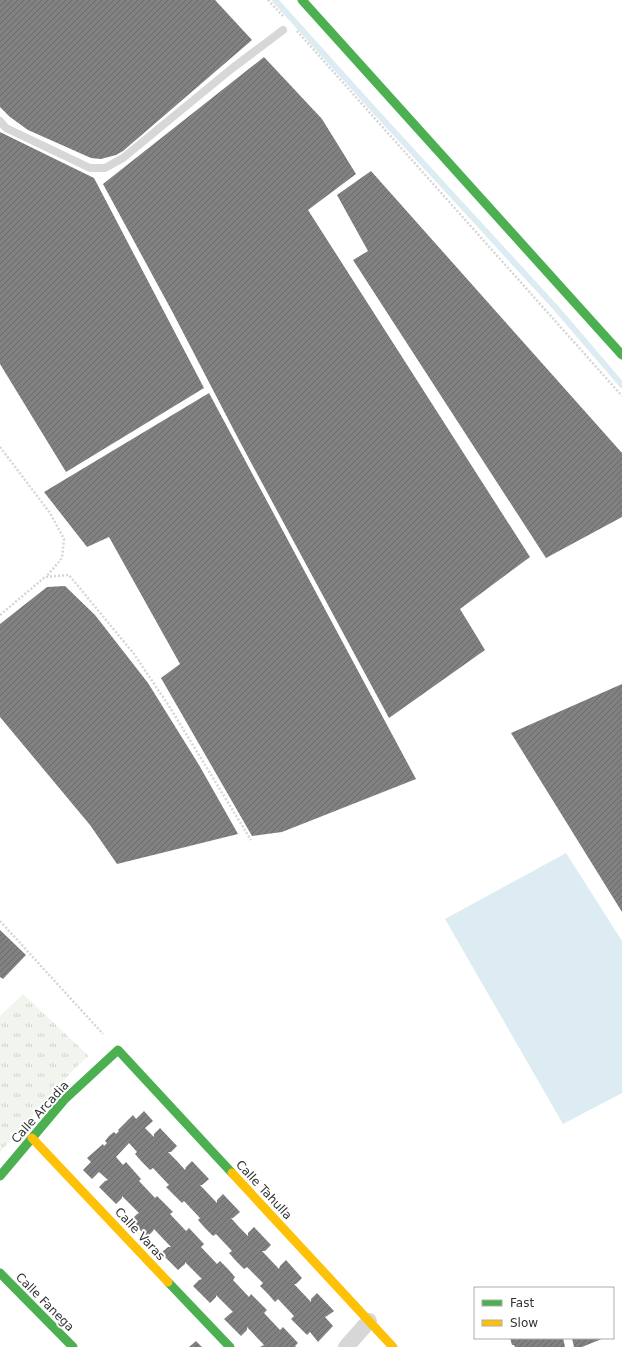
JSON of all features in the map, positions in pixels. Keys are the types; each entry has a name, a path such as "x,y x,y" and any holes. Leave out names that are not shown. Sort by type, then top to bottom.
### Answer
{"street":[{"path":"302,0 622,355"},
{"name":"Calle Arcadia","path":"0,1176 64,1100 118,1050"},
{"name":"Calle Tahulla","path":"118,1050 393,1347"},
{"name":"Calle Varas","path":"32,1138 230,1347"},
{"name":"Calle Fanega","path":"0,1274 73,1347"},
{"path":"346,1347 369,1321"}],"lane":[{"path":"0,121 6,128 90,168 105,168 123,158 230,70 283,30"}],"path":[{"path":"268,0 287,21"},
{"path":"292,26 622,396"},
{"path":"0,447 50,513 64,539 62,558 45,577 0,615"},
{"path":"45,577 69,575 134,654 169,706 250,840"},
{"path":"0,921 118,1050"}],"green space":[{"path":"23,994 89,1056 74,1069 0,1152 0,1016"}],"shaded area":[{"path":"566,853 622,941 622,1093 563,1124 445,919"}],"building":[{"path":"0,0 215,0 252,40 123,151 116,155 101,159 91,158 28,130 10,117 0,107"},
{"path":"264,57 322,119 356,174 308,210 530,557 460,609 485,650 389,718 103,184"},
{"path":"0,132 94,178 204,388 66,472 0,364"},
{"path":"371,171 622,453 622,517 546,558 353,260 368,251 337,195"},
{"path":"209,393 416,779 282,832 252,836 161,678 180,664 109,537 87,547 44,492"},
{"path":"65,586 95,615 148,683 199,765 238,834 117,864 90,825 0,717 0,624 47,587"},
{"path":"622,684 622,912 511,733"},
{"path":"0,930 26,955 3,979 0,977"},
{"path":"144,1111 153,1121 145,1128 154,1137 154,1134 160,1128 177,1146 171,1152 168,1152 185,1170 192,1161 209,1179 200,1185 217,1203 217,1200 223,1194 240,1212 231,1218 239,1227 248,1236 248,1233 254,1227 271,1245 265,1251 262,1251 279,1269 286,1260 302,1278 294,1284 311,1302 311,1299 317,1293 334,1311 325,1317 333,1326 318,1342 310,1332 307,1335 291,1319 294,1316 278,1299 275,1302 260,1286 263,1283 247,1267 244,1269 236,1261 229,1253 232,1251 216,1234 213,1236 205,1228 198,1220 200,1218 184,1201 182,1203 166,1187 169,1185 153,1168 150,1170 142,1162 135,1154 137,1152 129,1143 116,1157 123,1165 126,1162 141,1179 139,1181 155,1198 157,1196 173,1212 170,1214 186,1231 189,1228 204,1244 201,1247 217,1264 220,1261 228,1269 235,1277 233,1280 249,1297 251,1294 267,1310 264,1313 280,1330 283,1327 298,1343 295,1346 296,1347 260,1347 264,1345 247,1327 247,1330 241,1336 224,1319 233,1312 216,1295 210,1303 193,1286 202,1279 185,1262 185,1264 178,1270 161,1253 168,1247 171,1247 154,1229 147,1237 131,1220 139,1213 122,1196 116,1204 99,1187 108,1180 99,1172 92,1179 83,1170 91,1162 87,1158 103,1144 104,1146 107,1143 105,1141 109,1136 114,1132 116,1134 133,1115 136,1119"},
{"path":"510,1339 563,1339 565,1347 515,1347 512,1345"},
{"path":"572,1339 602,1339 582,1347 574,1347"},
{"path":"196,1341 202,1347 189,1347"}],"waterway":[{"path":"275,0 556,308 622,385"}],"traffic: fast":[{"path":"302,0 622,355"},
{"path":"0,1176 64,1100 118,1050 232,1173"},
{"path":"0,1273 73,1347"},
{"path":"168,1282 230,1347"}],"traffic: slow":[{"path":"32,1138 168,1282"},
{"path":"232,1173 393,1347"}]}
